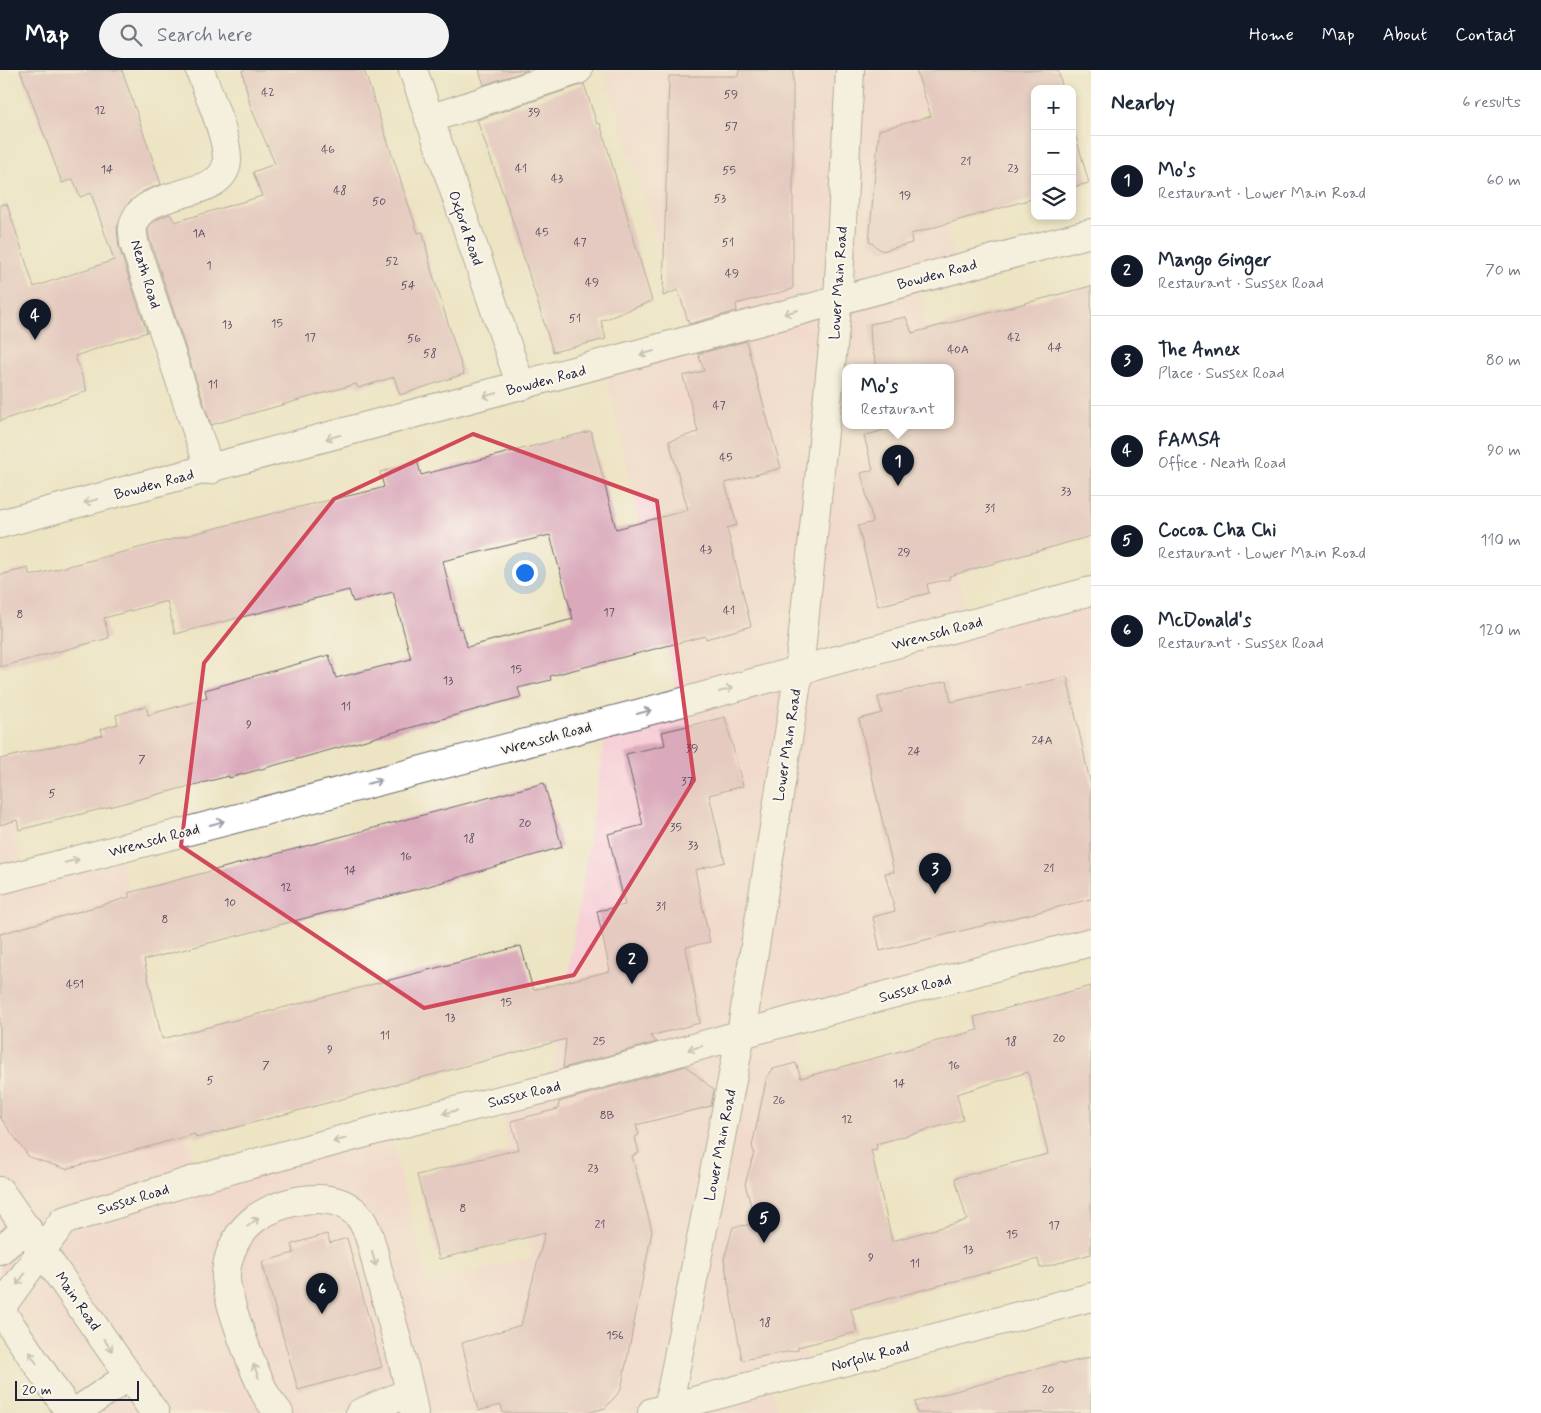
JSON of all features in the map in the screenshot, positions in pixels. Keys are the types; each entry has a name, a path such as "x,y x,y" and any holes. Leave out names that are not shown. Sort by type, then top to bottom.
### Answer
{"street":[{"name":"Neath Road","path":"200,70 226,147 227,163 220,177 206,186 154,203 140,212 133,227 134,242 210,470"},
{"name":"Oxford Road","path":"412,70 521,386"},
{"path":"429,119 578,70"},
{"name":"Lower Main Road","path":"661,1411 741,1034 799,670 838,299 850,70"},
{"name":"Bowden Road","path":"0,524 210,470 838,299 1091,233"},
{"name":"Wrensch Road","path":"0,880 799,670 1091,591"},
{"name":"Sussex Road","path":"0,1309 35,1239 63,1221 197,1179 388,1127 550,1088 741,1034 1091,942"},
{"name":"Main Road","path":"0,1191 155,1413"},
{"path":"279,1413 264,1393 240,1328 226,1275 228,1260 234,1242 255,1219 272,1210 323,1198 348,1206 359,1215 367,1233 412,1403 360,1413"},
{"path":"0,1250 35,1239"},
{"name":"Norfolk Road","path":"661,1411 1091,1297"},
{"path":"0,1309 70,1413"},
{"path":"74,1413 130,1376"}],"highlighted area":[{"path":"473,434 657,501 694,780 574,975 424,1008 181,846 204,663 334,499"}],"shaded area":[{"path":"604,70 1026,70 1028,75 920,111 956,269 916,279 934,364 842,364 842,429 948,429 951,440 930,443 968,624 1086,593 1091,638 1091,942 797,1019 818,1110 773,1211 810,1372 770,1382 778,1413 70,1413 0,1309 0,770 25,873 119,849 197,1179 388,1127 428,1282 533,1257 498,1101 550,1088 608,721 679,703 604,364 689,341"}],"building":[{"path":"20,70 122,70 161,184 144,191 129,202 117,227 119,248 147,332 75,356 87,391 0,421 0,205 7,204 34,287 114,260 91,193 80,197 73,179 62,183"},
{"path":"242,70 364,70 418,233 423,232 431,269 464,374 400,395 394,377 358,388 356,384 211,425 148,231 151,224 170,214 175,222 262,196 253,172 275,164 250,105"},
{"path":"479,70 528,70 484,85"},
{"path":"739,70 793,70 793,289 736,304 737,311 689,324 678,290 663,296 669,76 738,76"},
{"path":"916,70 1058,70 1062,85 1031,85 1031,199 911,234 912,243 882,251 869,241 879,130 931,116"},
{"path":"584,84 597,124 600,123 652,301 601,321 606,339 553,352 511,216 477,120"},
{"path":"1076,137 1089,183 1076,186"},
{"path":"1091,286 1091,536 949,576 950,579 927,584 929,593 878,606 858,526 873,522 861,473 873,470 864,436 887,429 954,429 954,364 876,364 871,344 870,324 906,317 912,333"},
{"path":"746,341 781,468 725,483 737,525 727,528 751,626 706,639 705,636 550,676 551,680 518,688 521,697 229,778 229,776 19,830 17,820 0,825 0,759 103,735 101,729 118,724 116,715 146,706 148,715 207,698 205,690 329,655 336,678 411,659 393,592 353,602 349,590 175,634 167,601 104,618 109,638 0,667 0,575 28,568 30,576 286,510 374,490 384,487 380,472 418,463 421,475 591,431 616,529 688,510 669,441 698,432 683,376 704,371 698,354","holes":["550,535 573,619 467,647 462,628 459,629 443,561"]},
{"path":"1067,677 1091,786 1091,899 880,951 873,917 895,911 885,873 894,872 859,719 882,713 878,697 947,681 951,702"},
{"path":"725,717 743,786 709,795 725,862 695,870 710,942 686,947 700,1023 650,1036 657,1042 563,1068 566,1039 196,1138 195,1134 66,1169 29,1157 0,1117 0,934 130,897 128,893 544,783 562,847 429,886 144,960 162,1039 521,946 533,990 610,971 597,911 625,905 608,834 643,825 626,754 665,745 662,732"},
{"path":"1091,986 1091,1254 1040,1268 1038,1259 851,1309 857,1332 798,1347 798,1350 742,1360 724,1259 733,1227 756,1224 745,1184 754,1153 752,1146 767,1077 773,1069 796,1063 801,1078 978,1030 974,1017","holes":["1028,1072 1048,1154 955,1178 967,1220 892,1241 871,1150 877,1149 876,1144 963,1120 957,1094"]},
{"path":"686,1066 714,1090 711,1106 636,1125 639,1135 635,1137 639,1153 632,1156 652,1231 621,1390 605,1408 587,1413 503,1413 501,1405 478,1411 462,1343 521,1325 545,1233 439,1259 417,1175 519,1149 511,1121 558,1109 559,1102"},
{"path":"327,1234 330,1243 347,1238 382,1367 298,1390 262,1262 294,1253 292,1244"},
{"path":"1091,1357 1091,1413 917,1413 915,1402 1062,1362 1063,1364"}],"place":[{"name":"FAMSA","path":"35,340"},
{"name":"Mo's","path":"898,486"},
{"name":"The Annex","path":"935,894"},
{"name":"Mango Ginger","path":"632,984"},
{"name":"Cocoa Cha Chi","path":"764,1243"},
{"name":"McDonald's","path":"322,1314"}]}
